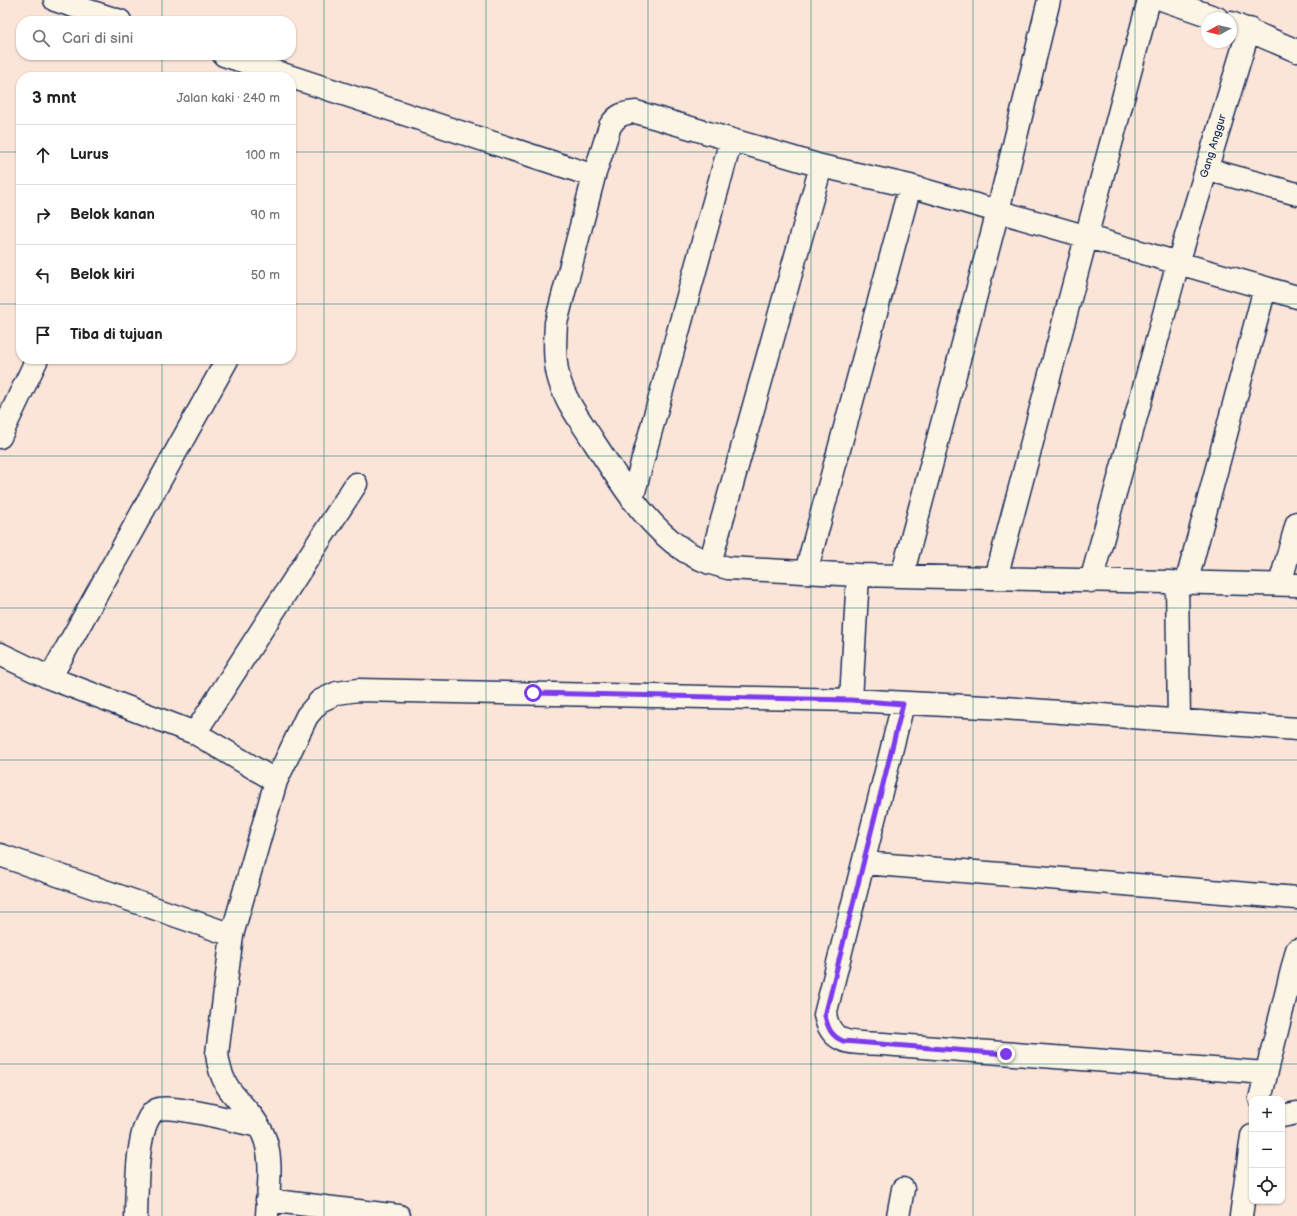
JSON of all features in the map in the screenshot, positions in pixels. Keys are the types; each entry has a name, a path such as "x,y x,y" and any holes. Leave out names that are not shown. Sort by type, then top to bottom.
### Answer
{"street":[{"path":"55,0 105,16"},
{"path":"902,576 998,211 1049,0"},
{"path":"996,578 1148,0"},
{"path":"1164,0 1201,13"},
{"path":"1240,26 1297,51"},
{"name":"Gang Anggur","path":"1091,581 1178,263 1206,169 1240,26"},
{"path":"239,60 276,72"},
{"path":"296,79 594,176"},
{"path":"1297,297 910,186 821,166 642,113 623,113 614,119 610,126 594,176 556,323 556,364 558,376 568,401 632,499 658,529 684,551 710,563 728,568 858,575 1182,584 1289,585 1297,523"},
{"path":"632,499 731,140"},
{"path":"710,563 821,166"},
{"path":"1206,169 1297,194"},
{"path":"806,572 910,186"},
{"path":"1179,720 1182,584 1265,288"},
{"path":"0,437 35,364"},
{"path":"50,678 225,364"},
{"path":"195,733 356,484"},
{"path":"851,700 858,575"},
{"path":"0,654 50,678 195,733 276,782"},
{"path":"398,1216 267,1208 269,1166 264,1135 229,1090 219,1066 217,1054 232,935 276,782 307,716 320,701 337,693 358,690 851,700 903,704 1004,708 1297,729"},
{"path":"903,704 825,1016 828,1030 843,1041 1266,1073"},
{"path":"0,855 232,935"},
{"path":"864,863 1297,898"},
{"path":"1261,1096 1297,950"},
{"path":"136,1216 140,1142 148,1118 155,1110 179,1110 258,1126"},
{"path":"1285,1115 1297,1113"},
{"path":"1241,1216 1249,1158"},
{"path":"898,1216 903,1189"}],"route":[{"path":"533,693 851,700 903,704 825,1016 828,1030 843,1041 1006,1054"}]}
